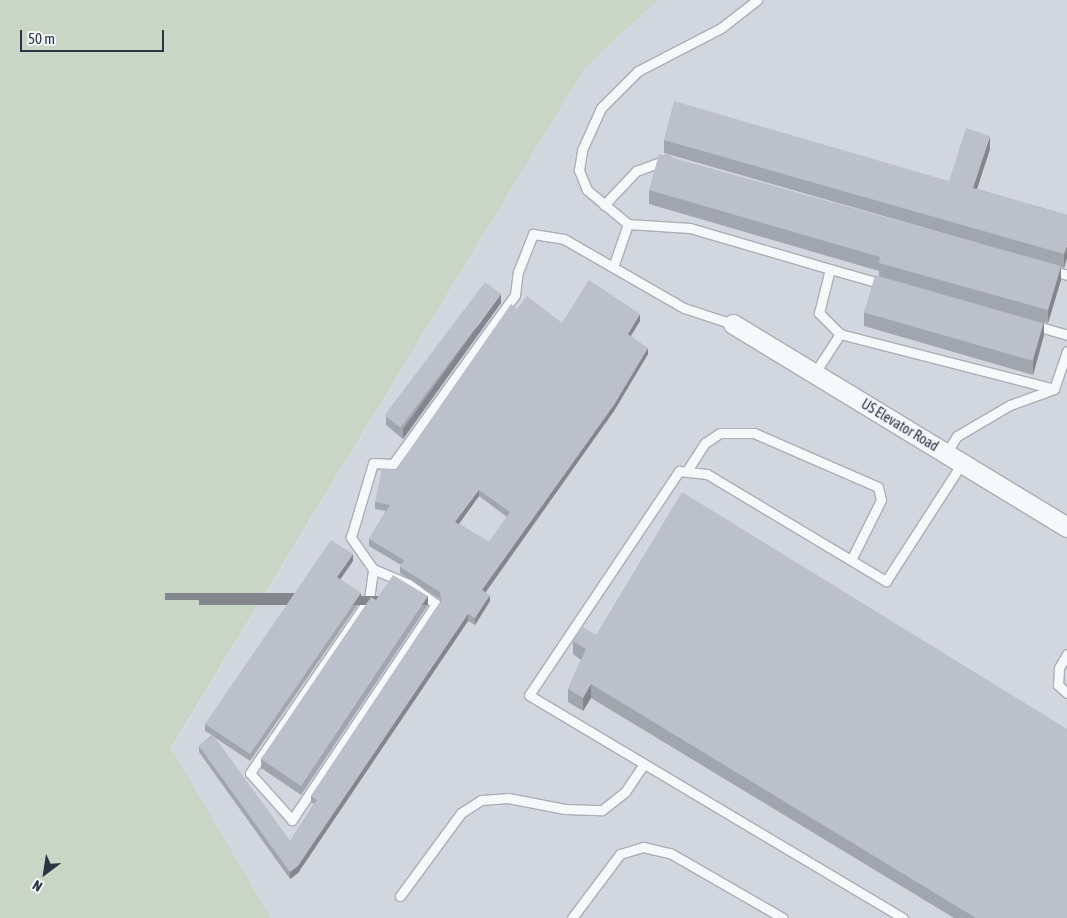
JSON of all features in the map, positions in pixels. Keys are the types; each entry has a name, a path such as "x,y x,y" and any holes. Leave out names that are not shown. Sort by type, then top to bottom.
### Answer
{"street":[{"name":"US Elevator Road","path":"733,324 1067,527"}],"lane":[{"path":"757,0 721,28 638,71 601,108 582,150 579,170 587,190 628,224 690,228 896,288"},
{"path":"604,205 636,172 663,159 673,162"},
{"path":"613,267 628,224"},
{"path":"373,569 368,599 250,773 292,820 436,604 409,584 373,569 351,537 373,463 393,464 515,295 518,272 533,234 564,239 684,308 733,324"},
{"path":"1040,267 1067,275"},
{"path":"830,269 820,313 840,334 1054,389"},
{"path":"1020,322 1067,335"},
{"path":"814,374 840,334"},
{"path":"1054,389 1067,351"},
{"path":"903,918 642,765 529,695 679,471 688,469 707,474 886,581 954,458 957,436 1010,405 1054,389"},
{"path":"688,469 706,443 720,433 754,433 878,487 881,500 851,560"},
{"path":"1067,654 1059,668 1058,684 1067,693"},
{"path":"400,896 461,812 481,800 508,798 566,809 602,810 625,792 642,765"},
{"path":"572,918 620,854 643,847 670,853 784,918"}],"shaded area":[{"path":"658,0 1067,0 1067,918 271,918 171,749 585,68"}],"green space":[{"path":"0,0 658,0 585,68 171,748 271,918 0,918"}],"building":[{"path":"674,101 949,181 966,128 990,136 973,188 1067,215 1067,245 1064,254 664,140"},
{"path":"659,154 1061,266 1048,310 879,263 880,257 649,190"},
{"path":"875,275 1043,323 1032,361 864,312"},
{"path":"589,280 640,314 628,334 648,348 614,405 482,590 490,595 475,618 468,614 298,866 290,872 199,746 213,735 290,841 317,800 311,796 441,601 440,592 400,567 404,560 369,539 390,505 375,502 382,468 395,471 511,304 517,309 527,296 562,323","holes":["479,490 510,512 489,542 455,522"]},
{"path":"485,282 501,294 400,427 384,415"},
{"path":"682,492 1067,729 1067,918 976,918 591,684 583,698 568,689 586,649 573,641 582,626 596,635"},
{"path":"331,540 353,554 337,577 361,593 250,754 205,724"},
{"path":"393,575 428,596 301,786 261,759 371,597 376,600"}]}
